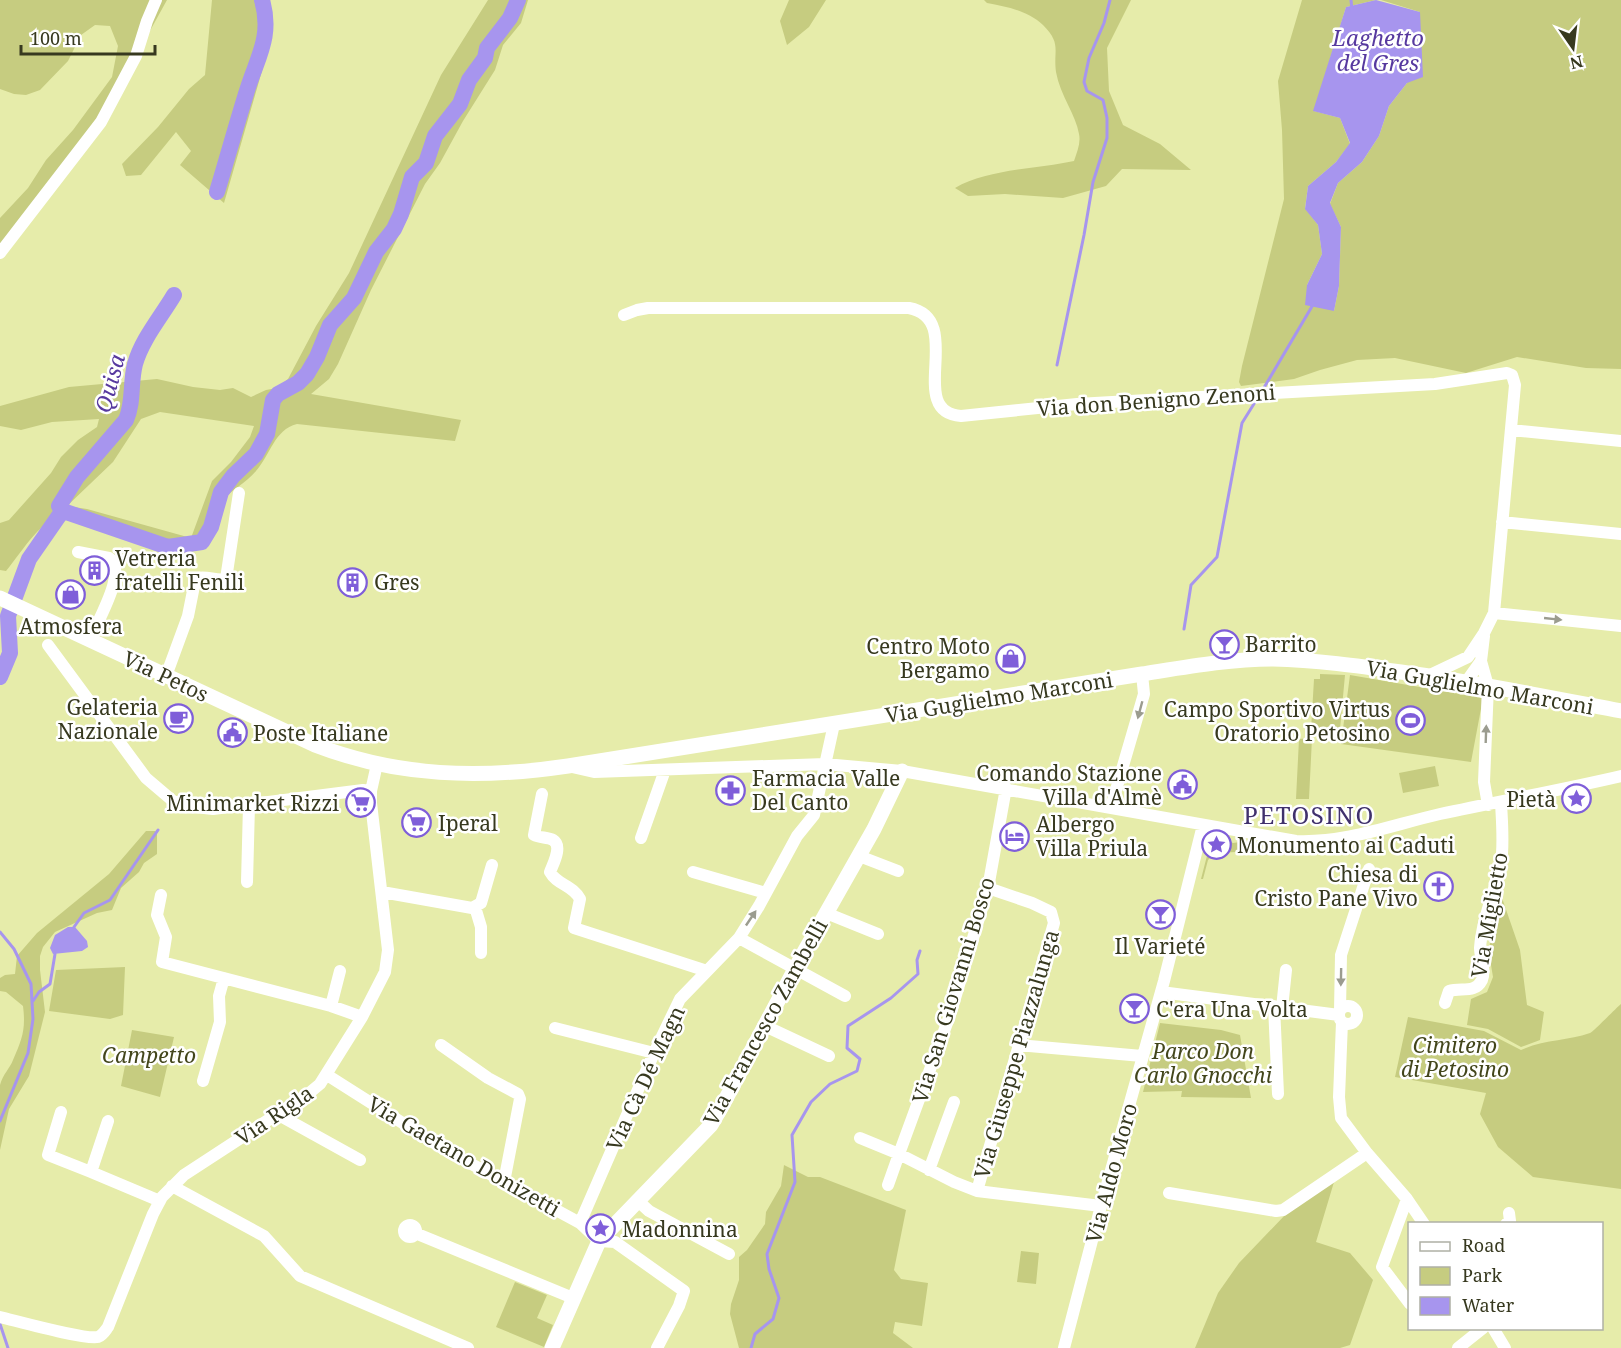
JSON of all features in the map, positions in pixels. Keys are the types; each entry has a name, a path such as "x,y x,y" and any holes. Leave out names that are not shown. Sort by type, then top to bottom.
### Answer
{"main road":[{"name":"Via Petos","path":"0,598 315,745 377,764"},
{"name":"Via Guglielmo Marconi","path":"377,764 450,774 498,774 568,766 1142,674 1232,661 1276,659 1347,665 1428,676 1621,711"},
{"name":"Via Francesco Zambelli","path":"552,1348 599,1241 711,1125 874,829 902,771"}],"street":[{"path":"0,253 101,122 136,56 156,0"},
{"name":"Via don Benigno Zenoni","path":"624,315 637,309 648,308 918,310 926,314 932,324 935,336 936,393 938,402 944,411 951,415 1199,396 1435,384 1507,373 1512,375 1515,385 1494,613 1468,657 1466,682"},
{"path":"1511,430 1621,441"},
{"path":"166,676 192,602 195,581 203,577 226,579 239,493"},
{"path":"1502,522 1621,534"},
{"path":"78,552 109,558 113,560 116,567 114,585 90,640"},
{"path":"1494,613 1621,626"},
{"name":"Via don Benigno Zenoni","path":"1484,633 1481,661 1488,686 1484,782 1495,804"},
{"path":"48,645 146,778 173,801 213,809 370,791"},
{"path":"1428,676 1468,657"},
{"name":"Via don Benigno Zenoni","path":"1466,682 1481,661"},
{"path":"1111,807 1144,694 1142,674"},
{"name":"Via Cà Dé Magn","path":"580,1222 680,999 739,938 797,836 814,815 834,724"},
{"path":"614,759 618,766 631,771"},
{"name":"Via Rigla","path":"97,1348 108,1327 160,1201 184,1175 308,1094 327,1075 362,1017 385,972 388,960 370,791 377,764"},
{"path":"568,766 594,772 825,764 902,771 1296,841 1321,842 1621,776"},
{"path":"641,838 665,770"},
{"name":"Via San Giovanni Bosco","path":"888,1185 950,1015 988,888 1006,788"},
{"path":"542,794 534,835 553,840 556,844 557,849 550,872 553,878 575,890 580,899 574,928 707,971"},
{"name":"Via Miglietto","path":"1445,1003 1449,991 1469,990 1476,987 1482,980 1480,950 1483,929 1501,861 1495,804"},
{"path":"247,882 249,805"},
{"name":"Via Aldo Moro","path":"1064,1348 1161,992 1203,825"},
{"path":"859,856 898,871"},
{"path":"382,892 475,907 481,903 492,865"},
{"path":"1369,870 1341,955 1344,1018 1339,1097 1341,1118 1367,1153 1407,1199 1423,1222"},
{"path":"693,872 766,893"},
{"name":"Via Giuseppe Piazzalunga","path":"977,1191 1054,923 1051,912 988,888"},
{"path":"161,895 158,915 166,936 162,962 331,1006 362,1017"},
{"path":"475,907 481,927 480,953"},
{"path":"826,913 878,934"},
{"path":"739,938 845,996"},
{"path":"1278,1094 1278,1007 1286,970"},
{"path":"331,1006 340,972"},
{"path":"203,1081 220,1022 219,996 224,978"},
{"path":"1161,992 1344,1018"},
{"path":"765,1026 829,1056"},
{"path":"555,1028 654,1053"},
{"path":"441,1045 488,1078 518,1094 520,1099 504,1182"},
{"path":"1018,1045 1142,1056"},
{"name":"Via Gaetano Donizetti","path":"327,1075 442,1148 580,1222 599,1241"},
{"path":"929,1170 954,1102"},
{"path":"61,1112 48,1155 160,1201"},
{"path":"277,1114 360,1160"},
{"path":"91,1172 108,1121"},
{"path":"860,1138 977,1191 1101,1206"},
{"path":"1169,1193 1276,1211 1283,1210 1367,1153"},
{"path":"172,1186 264,1236 300,1276 468,1348"},
{"path":"1407,1199 1382,1267 1408,1301"},
{"path":"637,1200 649,1211 729,1254"},
{"path":"415,1233 573,1299"},
{"path":"599,1241 615,1242 684,1291 680,1306 657,1348"},
{"path":"1,1317 80,1336 97,1337 103,1334"},
{"path":"1458,1348 1482,1330"},
{"path":"1494,1330 1505,1348"}],"green space":[{"path":"0,0 167,0 146,38 142,54 0,255 0,218 28,188 46,160 73,130 112,77 118,46 110,26 95,25 81,35 68,61 40,90 26,95 0,89"},
{"path":"212,0 268,0 270,43 224,203 180,165 191,151 176,132 141,175 126,176 122,164 158,127 189,89 205,75"},
{"path":"488,0 528,0 521,23 503,45 495,70 425,184 371,290 338,364 329,379 311,394 461,420 455,441 297,424 283,431 256,471 221,502 216,509 206,539 195,551 159,546 70,514 60,516 42,527 6,571 0,570 0,523 9,520 51,473 61,457 78,440 97,427 99,419 52,422 21,430 0,426 0,406 69,387 157,379 193,387 220,390 233,388 251,397 277,388 288,379 316,326 349,273 441,75","holes":["160,412 254,426 250,437 231,462 212,481 191,538 87,509 67,506 113,462 141,419"]},
{"path":"789,0 826,0 809,27 787,45 780,21"},
{"path":"984,0 1131,0 1107,48 1109,91 1123,125 1160,144 1191,170 1122,169 1106,186 1063,198 1005,194 968,196 955,188 997,173 1074,161 1079,144 1075,120 1056,72 1056,47 1053,37 1043,25 1030,16 1017,10 987,3"},
{"path":"1302,0 1376,0 1346,7 1314,111 1340,118 1350,144 1336,162 1308,186 1305,208 1318,225 1322,254 1307,285 1334,311 1339,286 1341,227 1330,204 1338,183 1362,162 1379,136 1389,106 1407,83 1420,12 1381,0 1621,0 1621,369 1586,368 1517,357 1466,373 1395,358 1357,360 1294,379 1241,386 1239,382 1242,366 1284,199 1278,81"},
{"path":"1320,674 1345,675 1340,729 1311,730 1314,679 1320,679"},
{"name":"Campo Sportivo Virtus Oratorio Petosino","path":"1350,675 1483,698 1471,762 1341,744"},
{"path":"1312,738 1309,799 1296,799 1299,739"},
{"path":"1435,766 1439,786 1403,793 1399,773"},
{"path":"146,831 157,833 157,854 144,863 139,872 121,888 112,910 97,913 55,932 43,947 40,956 40,970 45,1012 29,1076 9,1109 0,1150 0,1085 19,1046 24,1022 23,1006 6,992 0,991 0,978 15,974 17,956 37,933 109,874"},
{"path":"1221,840 1240,842 1245,846 1253,845 1254,851 1215,853 1208,860 1203,879 1201,879 1210,844"},
{"path":"1501,895 1520,950 1527,1005 1544,1012 1540,1040 1521,1047 1488,1029 1467,1025 1471,999 1487,992 1493,977 1489,953 1491,933"},
{"path":"125,967 123,1015 110,1019 49,1011 56,970"},
{"name":"Cimitero di Petosino","path":"1621,1004 1621,1189 1533,1177 1498,1147 1480,1114 1486,1093 1395,1077 1408,1017 1484,1031 1521,1050 1590,1033"},
{"name":"Parco Don Carlo Gnocchi","path":"1160,1023 1221,1030 1240,1035 1251,1098 1181,1097 1182,1091 1143,1092"},
{"name":"Campetto","path":"132,1030 174,1037 160,1097 121,1086"},
{"path":"784,1165 808,1177 820,1177 906,1210 894,1270 901,1279 928,1283 922,1326 895,1322 893,1333 913,1348 739,1348 730,1314 739,1280 739,1257 747,1250 765,1224 766,1212 781,1186"},
{"path":"1334,1182 1316,1242 1350,1253 1373,1280 1350,1345 1340,1348 1195,1348 1218,1293 1239,1263 1286,1214"},
{"path":"1021,1251 1039,1253 1036,1284 1017,1282"},
{"path":"515,1282 547,1295 537,1318 553,1325 544,1347 496,1327"}],"water":[{"name":"Laghetto del Gres","path":"1376,0 1420,12 1423,77 1407,83 1389,106 1379,136 1362,162 1338,183 1330,203 1341,227 1339,286 1334,311 1305,305 1307,285 1322,254 1318,225 1305,209 1308,186 1336,162 1350,143 1340,118 1313,111 1346,7"},
{"path":"68,927 75,927 87,941 88,947 82,951 53,954 50,948 55,935"}],"waterway":[{"name":"Quisa","path":"217,192 262,48 266,26 262,0"},
{"path":"63,511 168,547 202,542 211,527 221,492 233,476 256,454 267,434 273,400 307,374 317,357 330,325 354,298 376,252 394,229 412,177 426,163 435,136 460,104 469,80 485,58 487,48 510,18 518,0"},
{"path":"1057,365 1093,182 1107,138 1107,118 1103,100 1087,91 1084,82 1089,58 1104,23 1110,0"},
{"path":"1351,0 1352,10"},
{"name":"Quisa","path":"59,506 77,477 126,420 138,355 174,295"},
{"path":"1262,391 1314,303"},
{"path":"1184,629 1191,585 1217,557 1242,423 1257,399"},
{"name":"Quisa","path":"0,677 10,653 8,616 29,559 63,510"},
{"path":"74,927 84,913 110,900 158,830"},
{"path":"0,932 14,949 31,984 33,1019 28,1053 0,1121"},
{"path":"751,1348 755,1334 773,1319 779,1298 769,1269 767,1254 795,1182 792,1135 811,1102 830,1084 857,1071 860,1059 847,1048 848,1026 891,998 918,974 917,960 920,951"},
{"path":"33,1001 39,992 50,984 55,954"},
{"path":"0,1324 8,1348"}],"place":[{"name":"Vetreria fratelli Fenili","path":"94,570"},
{"name":"Gres","path":"353,582"},
{"name":"Atmosfera","path":"71,595"},
{"name":"Barrito","path":"1224,644"},
{"name":"Centro Moto Bergamo","path":"1011,658"},
{"name":"Gelateria Nazionale","path":"179,719"},
{"name":"Campo Sportivo Virtus Oratorio Petosino","path":"1411,721"},
{"name":"Poste Italiane","path":"232,733"},
{"name":"Comando Stazione Villa d'Almè","path":"1183,785"},
{"name":"Farmacia Valle Del Canto","path":"731,790"},
{"name":"Pietà","path":"1577,799"},
{"name":"Minimarket Rizzi","path":"360,803"},
{"name":"Iperal","path":"417,823"},
{"name":"Albergo Villa Priula","path":"1015,836"},
{"name":"Monumento ai Caduti","path":"1216,845"},
{"name":"Chiesa di Cristo Pane Vivo","path":"1439,886"},
{"name":"Il Varieté","path":"1160,915"},
{"name":"C'era Una Volta","path":"1135,1009"},
{"name":"Madonnina","path":"601,1229"}],"district":[{"name":"PETOSINO","path":"1309,814"}]}
